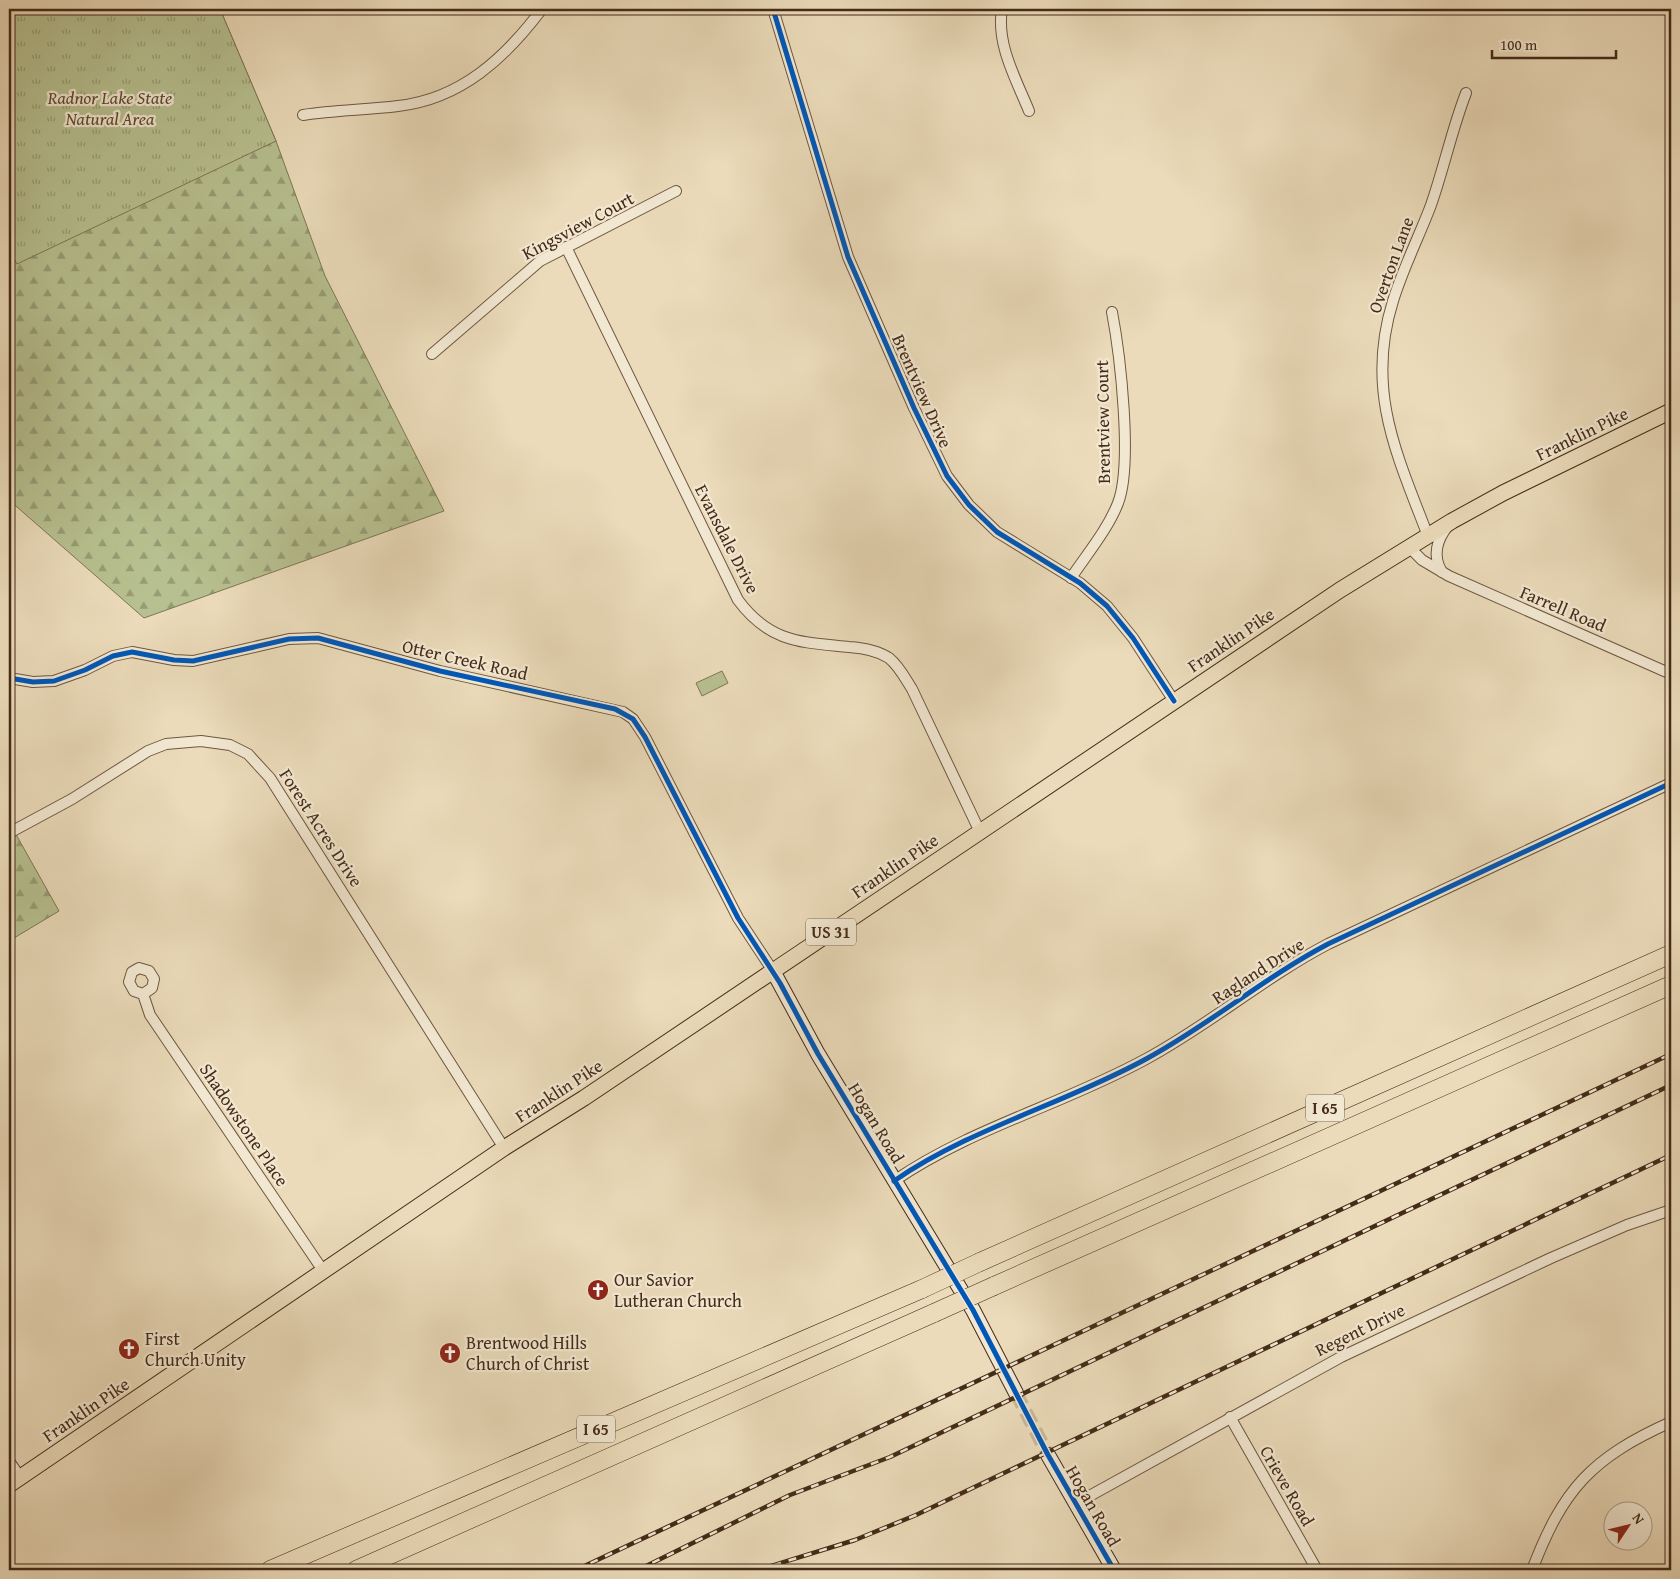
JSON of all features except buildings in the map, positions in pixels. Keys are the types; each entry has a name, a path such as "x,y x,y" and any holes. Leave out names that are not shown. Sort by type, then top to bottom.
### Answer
{"highway":[{"name":"I 65","path":"270,1570 922,1289 1671,954"},
{"name":"I 65","path":"356,1570 1671,985"}],"main road":[{"name":"Franklin Pike","path":"14,1481 504,1148 584,1098 1340,590 1409,547 1511,489 1671,410"}],"street":[{"path":"302,115 331,110 398,106 445,95 466,84 490,66 542,9"},
{"name":"Brentview Drive","path":"773,9 848,257 942,467 961,496 997,532 1094,594 1125,627 1174,701"},
{"path":"1002,9 1002,38 1029,112"},
{"name":"Overton Lane","path":"1428,536 1390,437 1383,394 1384,341 1393,302 1430,206 1466,93"},
{"name":"Kingsview Court","path":"432,354 530,268 566,247 676,191"},
{"name":"Evansdale Drive","path":"566,247 738,600 762,624 788,639 812,644 868,649 891,660 901,671 912,689 980,832"},
{"name":"Brentview Court","path":"1071,578 1110,519 1118,503 1122,487 1123,426 1117,342 1112,312"},
{"path":"1443,573 1437,562 1438,543 1452,522"},
{"name":"Farrell Road","path":"1409,547 1422,560 1443,573 1671,674"},
{"name":"Otter Creek Road","path":"9,678 33,682 54,681 78,673 107,658 124,653 139,652 174,660 201,660 305,637 330,640 440,670 623,712 633,719 646,738 738,918 773,971"},
{"name":"Forest Acres Drive","path":"9,833 159,746 185,741 213,742 243,750 258,762 270,778 504,1148"},
{"name":"Ragland Drive","path":"894,1181 958,1143 1147,1059 1279,973 1328,944 1671,784"},
{"name":"Hogan Road","path":"773,971 818,1054 973,1310 1016,1393"},
{"name":"Shadowstone Place","path":"143,994 150,1015 324,1272"},
{"name":"Regent Drive","path":"1075,1504 1312,1372 1376,1340 1559,1254 1627,1225 1671,1210"},
{"name":"Crieve Road","path":"1230,1417 1317,1570"},
{"path":"1532,1570 1559,1509 1582,1479 1613,1453 1671,1422"},
{"name":"Hogan Road","path":"1048,1455 1112,1569"},
{"path":"9,1461 14,1481"}],"green space":[{"path":"9,9 220,9 276,141 325,276 444,511 144,618 9,500"},
{"name":"Radnor Lake State Natural Area","path":"9,9 220,9 276,141 17,264 9,250"},
{"path":"722,671 728,683 702,696 696,683"},
{"path":"9,822 59,911 9,941"}],"tunnel":[{"path":"1016,1393 1048,1455"}],"railway":[{"path":"576,1570 1671,1054"},
{"path":"638,1570 790,1495 890,1457 1671,1085"},
{"path":"758,1570 855,1540 916,1515 1671,1155"}],"cycle path":[{"path":"773,9 848,257 914,408 947,476 969,505 997,532 1080,583 1107,606 1133,638 1174,701"},
{"path":"9,678 33,682 54,681 85,670 113,656 132,652 174,660 193,661 289,639 318,638 440,671 615,709 633,719 645,737 738,918 780,983 818,1054 973,1310 1048,1455 1114,1570"},
{"path":"894,1181 954,1146 1083,1090 1146,1059 1169,1046 1282,971 1328,944 1671,783"}],"place":[{"name":"Our Savior Lutheran Church","path":"598,1290"},
{"name":"First Church Unity","path":"129,1349"},
{"name":"Brentwood Hills Church of Christ","path":"450,1353"}]}
